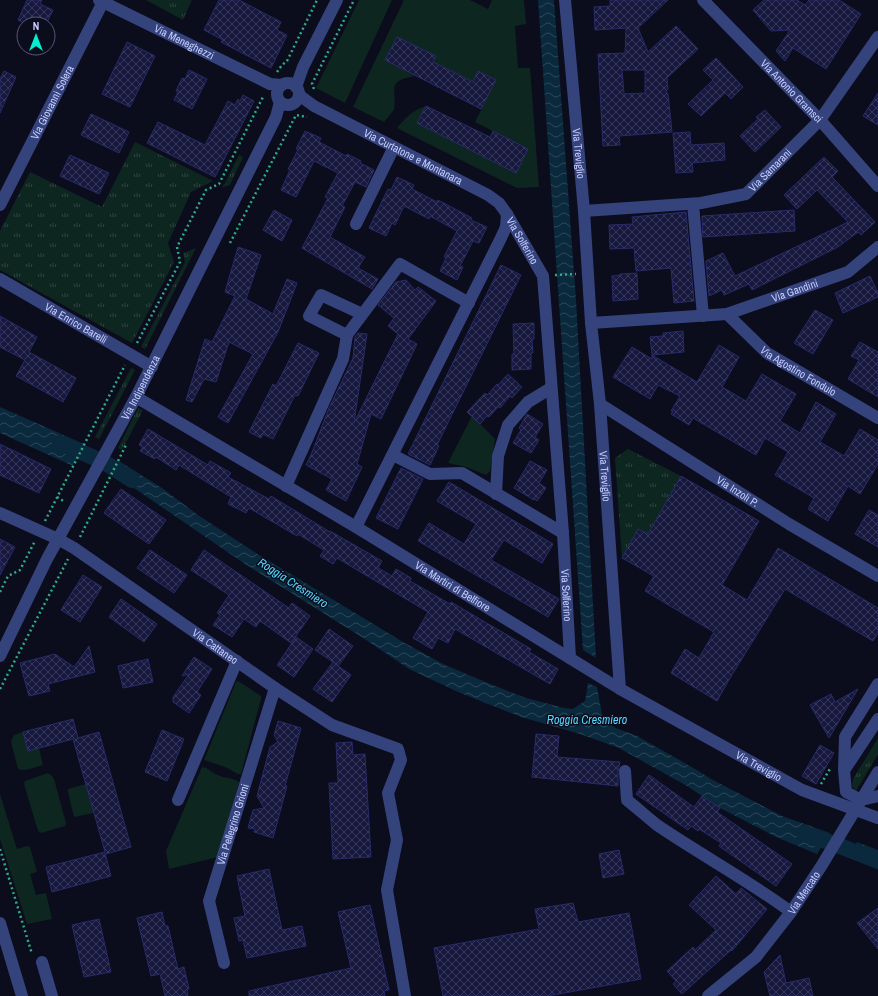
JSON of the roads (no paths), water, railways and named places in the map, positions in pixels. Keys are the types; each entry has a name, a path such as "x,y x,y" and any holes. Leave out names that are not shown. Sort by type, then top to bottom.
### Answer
{"street":[{"name":"Via Indipendenza","path":"0,656 58,539 152,367 276,117 337,0"},
{"name":"Via Treviglio","path":"565,0 584,211 591,323 600,404 620,689 802,790 858,805"},
{"name":"Via Antonio Gramsci","path":"703,0 820,120 878,186"},
{"name":"Via Meneghezzi","path":"102,1 289,94"},
{"name":"Via Giovanni Solera","path":"0,205 102,1"},
{"name":"Via Samarani","path":"584,211 693,204 746,194 820,120 878,37"},
{"name":"Via Curtatone e Montanara","path":"289,94 488,195 499,203 507,214"},
{"path":"356,224 394,147"},
{"path":"693,204 703,316"},
{"name":"Via Solferino","path":"507,214 543,276 563,533 570,658"},
{"name":"Via Solferino","path":"356,527 506,227 507,214"},
{"name":"Via Gandini","path":"591,323 726,314 848,272 878,247"},
{"path":"286,486 343,359 347,335 400,264 469,303"},
{"name":"Via Enrico Barelli","path":"0,279 152,367"},
{"path":"347,335 309,316 321,295 362,314"},
{"name":"Via Agostino Fondulo","path":"726,314 767,353 878,418"},
{"path":"496,494 498,456 508,425 528,402 551,388"},
{"name":"Via Martiri di Belfiore","path":"136,397 356,527 620,689"},
{"name":"Via Inzoli P.","path":"600,404 789,524 878,576"},
{"path":"392,455 430,474 462,473 563,533"},
{"name":"Via Cattaneo","path":"0,512 40,530 74,548 275,688 332,725 398,749 400,760 388,793 397,840 387,890 405,996"},
{"path":"178,800 237,661"},
{"path":"878,684 845,737 844,770 846,792 858,805 878,818"},
{"name":"Via Pellegrino Grioni","path":"224,963 209,901 275,688"},
{"path":"844,770 878,719"},
{"path":"625,771 627,800 656,824 717,864 770,896 791,912"},
{"name":"Via Mercato","path":"708,996 756,956 791,912 822,865 878,772"},
{"path":"858,805 878,796"},
{"path":"0,923 22,996"},
{"path":"38,961 52,996"}],"water":[{"path":"538,0 554,0 576,300 596,658 583,650"},
{"path":"0,407 84,444 73,466 0,433"},
{"name":"Roggia Cresmiero","path":"119,461 162,488 198,515 256,553 403,642 443,664 526,698 564,708 573,709 585,701 588,683 597,687 603,720 616,728 637,736 713,780 782,816 830,833 817,854 776,837 720,808 687,786 619,748 580,734 521,717 458,692 409,669 363,638 245,564 112,473"},
{"path":"857,842 878,850 878,867 848,856"}],"waterway":[{"name":"Roggia Cresmiero","path":"60,443 104,462 132,480"},
{"name":"Roggia Cresmiero","path":"804,834 835,844 878,861"}]}
